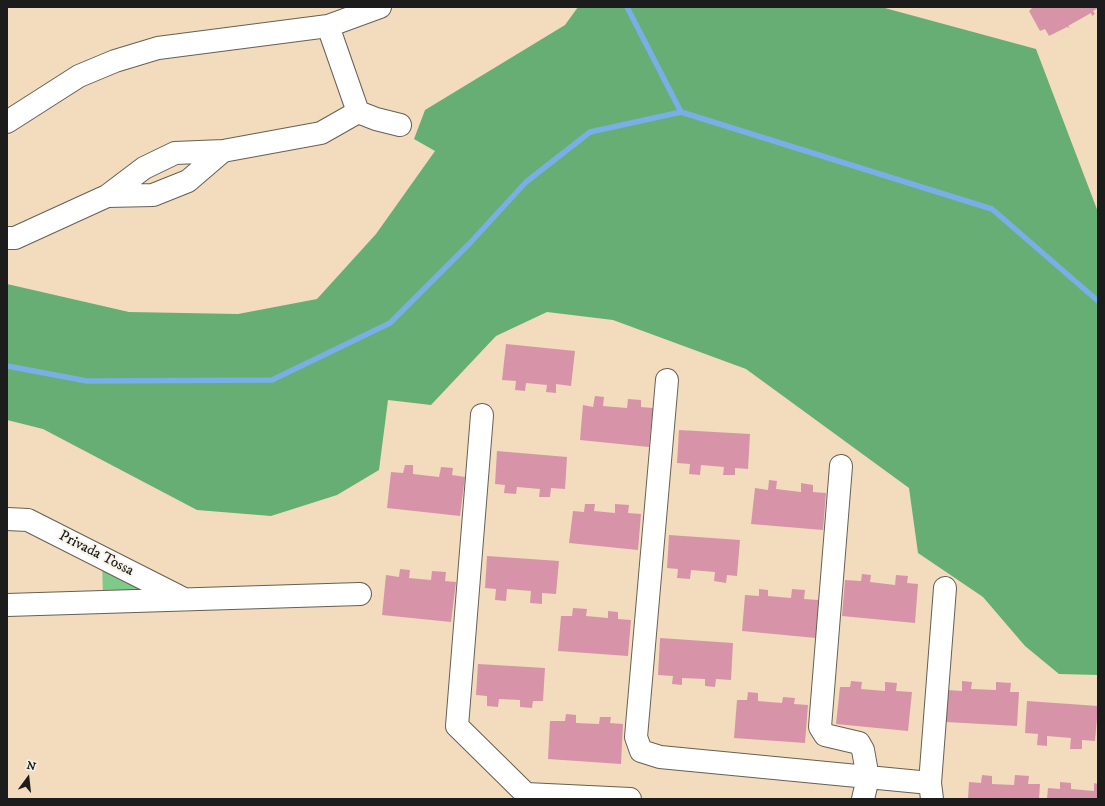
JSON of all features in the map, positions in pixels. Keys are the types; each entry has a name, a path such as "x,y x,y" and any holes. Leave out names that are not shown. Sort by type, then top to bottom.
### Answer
{"street":[{"path":"7,122 79,76 115,61 158,48 328,26 380,7"},
{"path":"328,26 358,112 376,119 400,124"},
{"path":"7,238 15,238 107,196 144,168 175,153 223,151 321,133 358,112"},
{"path":"107,196 152,195 188,180 223,151"},
{"path":"667,380 636,737 641,751 660,757 868,778 931,791 945,588"},
{"path":"482,415 457,726 526,794 630,799"},
{"path":"841,466 820,727 825,735 831,738 859,743 863,750 868,778 863,799"},
{"name":"Privada Tossa","path":"7,519 28,520 183,598"},
{"name":"Privada Tossa","path":"7,605 183,598 360,594"}],"green space":[{"path":"578,7 881,7 1036,49 1098,212 1098,675 1059,674 1025,646 983,597 918,553 909,488 746,369 613,320 547,312 496,336 431,405 388,400 379,470 337,495 271,516 197,510 43,429 7,420 7,284 129,312 238,314 317,299 376,234 435,151 414,139 425,110 565,25"},
{"path":"102,557 183,598 103,601"}],"building":[{"path":"1033,7 1098,8 1093,11 1095,14 1092,16 1091,13 1068,26 1070,28 1067,27 1049,36 1045,29 1040,31 1029,11"},
{"path":"506,344 575,351 571,386 556,384 556,393 546,392 547,385 526,383 525,391 515,390 516,381 502,380"},
{"path":"595,396 604,397 603,406 627,408 628,399 641,400 641,407 653,408 649,447 580,440 583,405 593,407"},
{"path":"679,430 750,434 748,469 735,468 735,475 723,475 724,467 701,465 700,475 689,474 690,464 677,463"},
{"path":"497,451 567,457 565,489 551,488 550,497 539,497 540,489 517,487 516,494 504,493 505,485 495,484"},
{"path":"405,465 413,465 413,474 439,477 441,467 453,468 452,475 465,477 460,516 387,508 391,472 403,473"},
{"path":"769,480 777,481 776,489 801,492 801,483 813,485 813,492 826,493 823,530 751,524 755,488 768,490"},
{"path":"585,504 595,504 594,511 615,513 615,504 629,505 628,513 641,514 638,550 569,543 573,511 584,512"},
{"path":"669,535 740,540 737,576 727,575 726,583 714,581 715,572 691,570 690,579 677,578 678,569 667,568"},
{"path":"487,556 559,561 556,594 542,593 542,604 530,603 531,591 507,589 506,601 495,600 496,589 485,588"},
{"path":"400,569 410,570 409,578 431,580 432,571 446,572 445,581 456,582 451,622 382,615 386,575 399,577"},
{"path":"862,574 871,575 870,582 895,585 896,575 908,576 907,583 918,584 915,623 842,616 845,580 861,581"},
{"path":"759,589 768,590 768,596 791,598 792,589 805,590 804,599 819,600 816,638 742,631 745,595 759,596"},
{"path":"573,608 587,609 586,616 608,618 608,611 618,612 618,619 631,620 628,656 558,651 561,616 572,616"},
{"path":"660,638 733,643 731,680 716,679 715,687 705,686 705,679 682,678 682,685 672,684 673,676 658,675"},
{"path":"478,664 545,668 543,701 533,701 532,708 520,707 520,700 499,699 498,707 487,706 487,696 476,695"},
{"path":"851,681 862,682 861,689 885,691 885,682 897,683 896,691 912,692 908,731 836,724 840,687 850,687"},
{"path":"962,681 972,682 971,689 996,690 996,682 1011,683 1010,692 1019,692 1017,726 946,722 948,690 962,691"},
{"path":"748,692 758,693 758,701 782,703 783,697 795,698 794,704 808,705 805,743 734,738 737,700 747,700"},
{"path":"1027,701 1098,706 1095,741 1082,740 1082,749 1070,749 1071,738 1047,736 1047,746 1037,745 1038,734 1025,733"},
{"path":"566,714 576,715 576,723 599,724 600,717 611,717 610,723 623,724 621,764 548,759 550,721 565,721"},
{"path":"982,775 992,776 992,784 1014,785 1015,775 1029,776 1028,784 1040,784 1039,799 968,799 969,782 981,783"},
{"path":"1060,782 1071,783 1071,789 1094,791 1094,783 1098,784 1098,799 1047,799 1048,788 1060,789"}],"waterway":[{"path":"627,7 681,112"},
{"path":"7,366 87,381 272,380 390,323 470,243 526,182 590,132 681,112 992,209 1098,301"}]}
